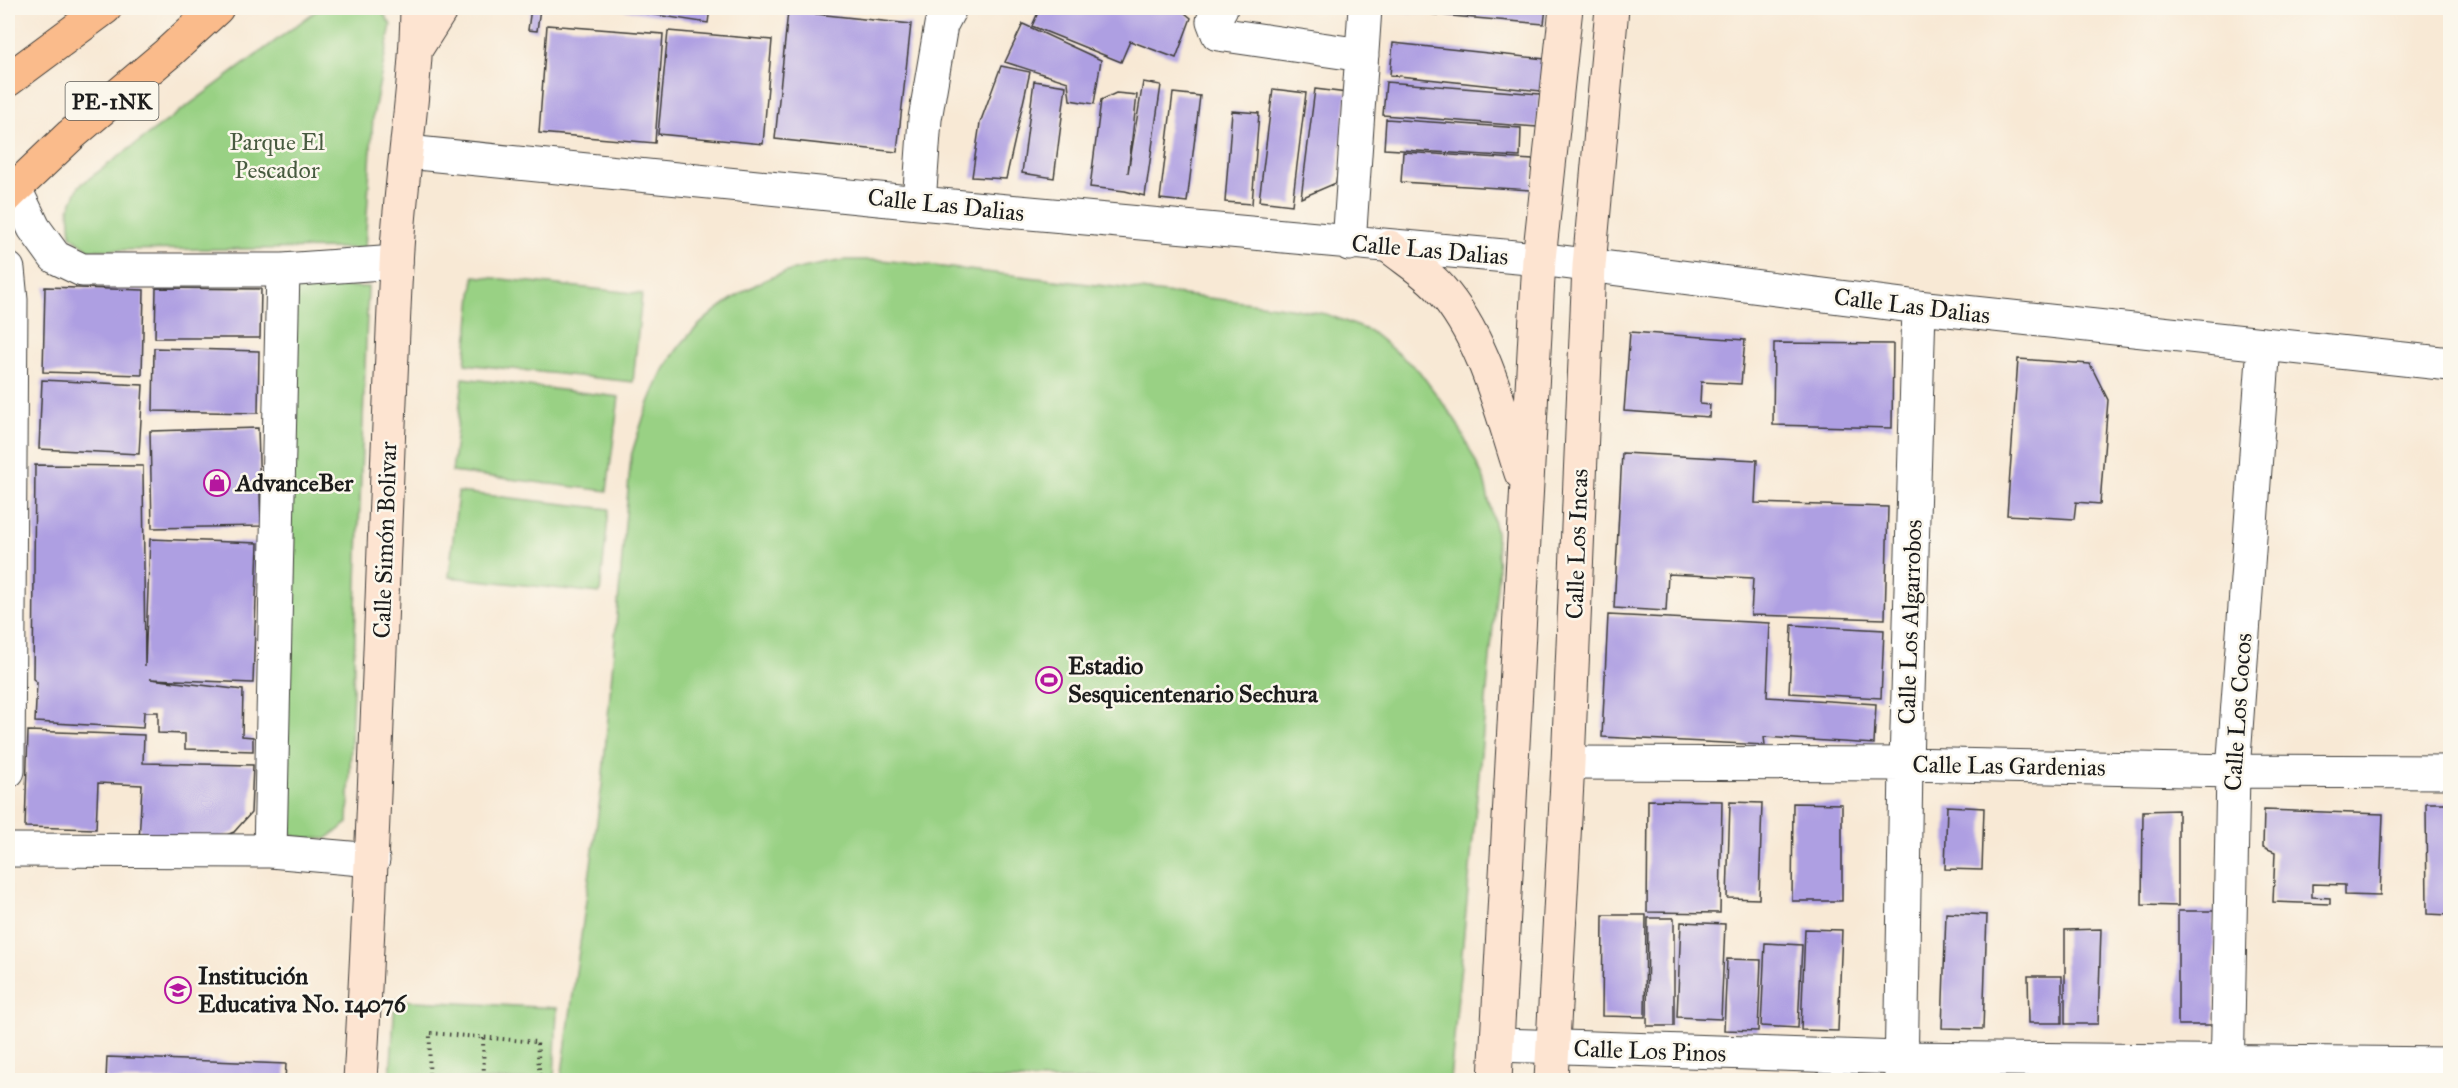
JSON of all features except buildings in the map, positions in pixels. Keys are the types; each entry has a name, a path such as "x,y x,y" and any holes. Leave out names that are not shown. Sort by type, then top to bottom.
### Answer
{"main road":[{"path":"8,80 105,8"},
{"name":"PE-1NK","path":"10,189 217,8"}],"street":[{"path":"919,203 925,119 941,25 950,8"},
{"path":"1221,8 1213,21 1218,34 1362,55"},
{"path":"1348,244 1365,8"},
{"path":"1495,1080 1539,259 1566,8"},
{"name":"Calle Los Incas","path":"1551,1080 1568,763 1589,266 1612,8"},
{"name":"Calle Simón Bolivar","path":"360,1080 373,860 396,262 420,20"},
{"name":"Calle Las Dalias","path":"407,152 1348,244 1539,259 1919,307 2451,364"},
{"path":"10,189 55,257 82,270 283,270 396,262"},
{"path":"1390,247 1439,287 1470,331 1490,376 1527,491"},
{"path":"8,269 11,312 8,771"},
{"path":"270,851 283,270"},
{"name":"Calle Los Algarrobos","path":"1901,1069 1906,764 1919,307"},
{"name":"Calle Los Cocos","path":"2227,1071 2233,771 2264,345"},
{"name":"Calle Las Gardenias","path":"1568,763 1906,764 2233,771 2451,772"},
{"path":"8,850 270,851 373,860"},
{"name":"Calle Los Pinos","path":"1498,1045 1901,1069 2227,1071 2451,1064"}],"path":[{"path":"429,1080 430,1033 537,1042 540,1080"},
{"path":"483,1038 484,1080"}],"green space":[{"name":"Parque El Pescador","path":"320,8 380,8 391,25 373,116 365,248 90,250 71,236 69,209 79,186"},
{"name":"Estadio Sesquicentenario Sechura","path":"845,260 882,260 1277,306 1326,314 1370,331 1419,371 1456,421 1484,479 1496,532 1498,574 1450,1080 561,1080 602,785 631,456 641,423 672,357 692,332 717,310 767,279 800,269"},
{"path":"474,276 642,294 633,382 465,364"},
{"path":"291,286 368,287 348,823 326,839 296,837 283,826"},
{"path":"463,378 619,397 607,491 452,472"},
{"path":"458,492 609,509 600,593 449,577"},
{"path":"395,1000 557,1008 554,1080 390,1080"}],"place":[{"name":"AdvanceBer","path":"217,483"},
{"name":"Estadio Sesquicentenario Sechura","path":"1049,680"},
{"name":"Institución Educativa No. 14076","path":"178,990"}]}
